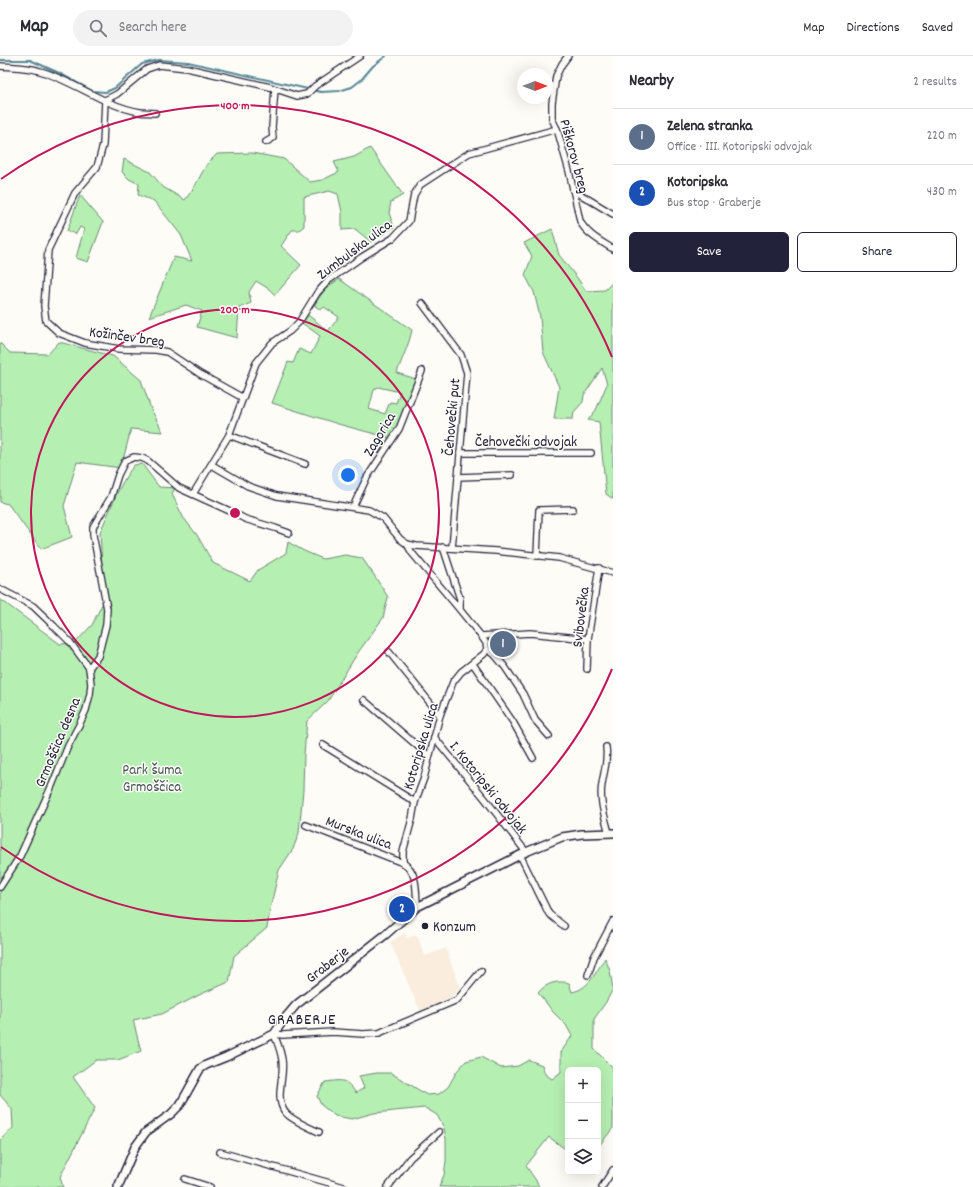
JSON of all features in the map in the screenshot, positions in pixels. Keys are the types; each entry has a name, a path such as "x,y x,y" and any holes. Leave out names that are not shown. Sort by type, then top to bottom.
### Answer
{"street":[{"path":"105,100 117,94 147,69 160,65 187,68 298,96 307,94 360,56"},
{"name":"Piškorov breg","path":"568,56 559,69 554,90 552,119 557,129 580,222 590,234 613,249"},
{"path":"0,66 38,70 118,105 140,112 155,113"},
{"path":"266,142 273,138 272,127 275,89"},
{"name":"Kožinčev breg","path":"105,100 103,145 97,167 75,193 48,250 44,306 46,321 59,333 85,343 119,349 156,350 166,352 200,374 243,398"},
{"name":"Zumbulska ulica","path":"193,494 229,435 256,363 272,343 290,331 299,322 317,292 330,280 362,257 393,238 409,222 414,196 420,185 469,153 557,129"},
{"path":"573,190 613,214"},
{"name":"Čehovečki put","path":"422,303 462,355 467,374 452,548"},
{"name":"Zagorica","path":"353,507 366,479 399,429 422,371"},
{"path":"229,435 304,464"},
{"name":"Čehovečki odvojak","path":"460,453 591,453"},
{"path":"0,589 33,606 70,642 89,668 98,656 106,625 107,609 93,535 93,527 111,497 118,475 125,461 134,457 142,458 154,466 179,488 245,519 289,533"},
{"path":"212,465 248,486 277,496 369,510 382,518 400,539 407,544 559,558 613,573"},
{"path":"458,477 512,475"},
{"path":"537,556 539,510 573,509"},
{"path":"407,544 412,553 481,636 486,643 487,649 494,654 505,667 523,694 535,720 549,736"},
{"path":"443,547 460,599 460,610"},
{"name":"Svibovečka","path":"587,669 588,639 599,568"},
{"path":"481,636 530,633 588,639"},
{"name":"Kotoripska ulica","path":"403,863 403,852 415,802 424,778 440,715 453,682 462,672 484,654 487,649"},
{"path":"389,652 440,715"},
{"path":"473,664 513,722 533,758"},
{"name":"Grmoščica desna","path":"0,887 20,856 68,746 86,710 91,684 89,668"},
{"path":"364,700 429,756"},
{"name":"I. Kotoripski odvojak","path":"434,738 486,800 523,854 549,914 564,926"},
{"path":"324,745 415,802"},
{"name":"Graberje","path":"118,1187 135,1146 146,1132 171,1114 180,1105 200,1070 206,1064 226,1057 274,1034 296,1005 385,935 417,907 523,854 562,837 582,834 611,833 605,819 602,798 602,784 607,760 606,747"},
{"name":"Murska ulica","path":"306,824 403,863"},
{"path":"403,863 407,865 413,873 416,886 417,907"},
{"path":"588,975 594,957 613,921"},
{"path":"319,1132 301,1124 285,1112 280,1100 283,1073 282,1061 274,1034 283,1035 333,1032 363,1034 379,1033 457,1000 481,970"},
{"path":"388,1187 410,1158 439,1132"},
{"path":"220,1152 344,1187"},
{"path":"602,1187 613,1170"},
{"path":"185,1179 210,1187"}],"shaded area":[{"path":"405,933 407,938 417,935 425,956 446,948 460,988 453,996 420,1011 390,942"}],"green space":[{"path":"370,148 403,195 391,202 389,213 394,227 371,242 355,229 342,230 342,212 338,194 329,191 304,197 304,226 299,230 292,230 281,246 301,265 275,295 269,289 256,281 249,292 251,303 239,308 237,338 197,327 202,311 186,305 149,317 174,257 192,261 181,235 154,201 138,195 139,184 129,179 122,172 124,159 150,172 163,187 185,200 207,164 217,154 252,153 284,159 310,182 322,180 339,172 334,162 354,157"},
{"path":"80,195 103,222 88,262 76,258 84,229 80,227 76,234 67,231"},
{"path":"552,229 559,255 586,291 605,290 613,282 613,499 606,494 599,422 588,420 596,410 607,384 602,368 584,395 583,402 574,412 573,419 554,419 559,387 543,352 540,317 534,292 525,275 532,256 524,243"},
{"path":"339,279 412,330 397,373 416,379 396,430 390,438 338,424 272,403 288,362 293,363 299,349 311,354 320,336 302,323 308,315 328,331 339,317 324,307 321,310 315,306 325,289","holes":["378,387 400,392 396,403 390,402 385,414 369,409 374,390"]},
{"path":"59,342 113,356 141,380 151,409 163,432 131,429 121,468 77,462 64,506 72,537 41,549 8,504 0,502 0,343 10,353 48,354"},
{"name":"Park šuma Grmoščica","path":"142,464 159,487 175,488 172,494 183,517 197,535 213,563 250,581 258,570 286,553 288,542 323,559 345,555 362,558 388,597 383,618 357,654 328,701 307,721 299,833 293,849 279,870 267,928 234,956 229,982 201,994 162,1014 133,1020 141,1051 118,1060 96,1060 73,1077 95,1108 60,1177 63,1187 0,1187 0,1140 13,1128 12,1109 0,1095 0,599 60,644 75,643 92,625 104,600 100,532 119,489 127,475 134,465"},
{"path":"605,958 610,971 613,989 594,1019 594,1049 613,1067 613,1128 601,1143 601,1067 565,1067 565,1149 549,1137 526,1166 539,1187 439,1187 444,1175 446,1161 446,1139 444,1128 437,1115 425,1108 374,1113 352,1119 335,1116 321,1105 317,1096 325,1082 346,1082 356,1093 364,1088 359,1076 377,1073 391,1073 427,1095 439,1094 448,1087 457,1071 466,1061 481,1057 501,1068 518,1066 529,1060 542,1065 545,1074 552,1079 561,1072 561,1052 572,1036 566,1025 553,1012 538,993 548,985 556,982 569,983 572,992 578,990 588,984"}],"waterway":[{"path":"0,60 30,60 57,72 92,91 106,92 115,88 142,64 159,60 188,62 321,92 339,91 352,87 361,80 373,66 386,56"}],"place":[{"name":"Zelena stranka","path":"503,644"},
{"name":"Kotoripska","path":"402,909"},
{"name":"Konzum","path":"425,926"}],"district":[{"name":"GRABERJE","path":"302,1018"}]}
